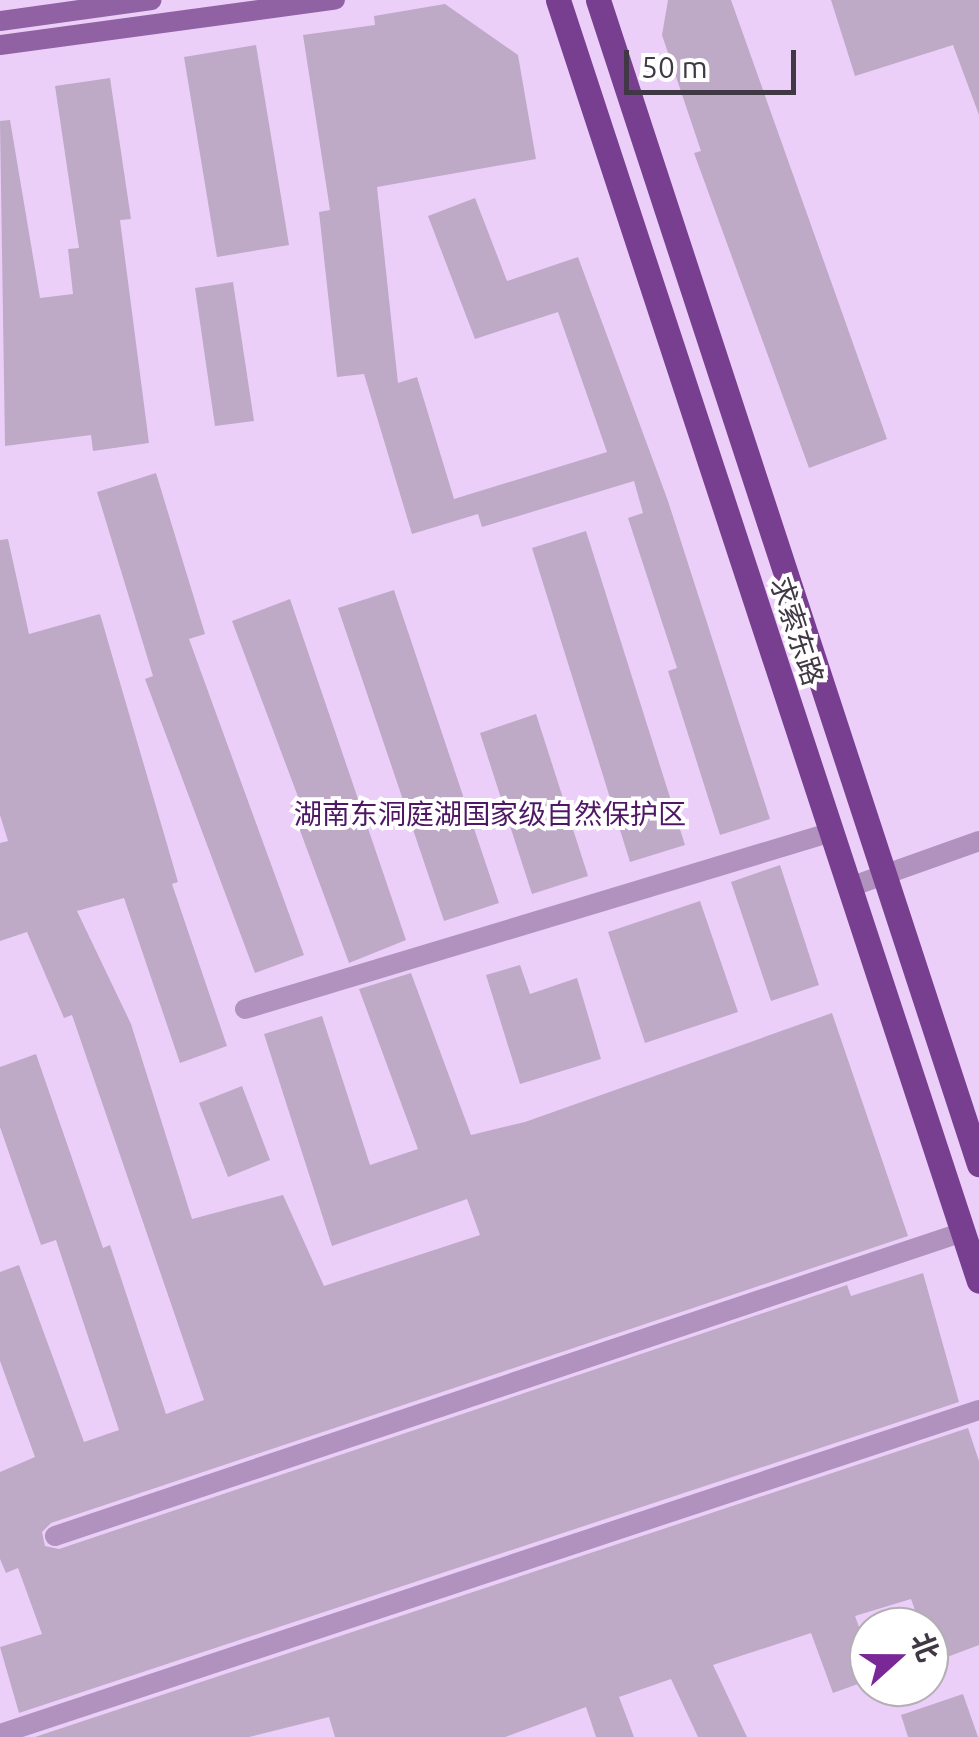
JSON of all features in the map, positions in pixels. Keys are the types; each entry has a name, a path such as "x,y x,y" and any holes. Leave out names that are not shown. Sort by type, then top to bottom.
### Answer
{"main road":[{"path":"0,21 152,0"},
{"path":"0,45 335,0"},
{"name":"求索东路","path":"558,0 979,1281"},
{"name":"求索东路","path":"598,0 979,1164"}],"street":[{"path":"245,1009 832,832"},
{"path":"850,886 979,841"},
{"path":"55,1536 964,1232"},
{"path":"0,1734 979,1410"}],"green space":[{"name":"湖南东洞庭湖国家级自然保护区","path":"0,0 979,0 979,1737 0,1737"}],"building":[{"path":"668,0 731,0 887,439 809,468 694,153 701,151 662,35"},
{"path":"831,0 979,0 979,115 953,45 855,76"},
{"path":"445,4 518,55 536,159 377,187 398,383 417,377 454,499 607,452 558,312 475,339 428,216 475,198 507,281 578,257 668,501 770,819 720,835 668,671 677,668 628,518 643,513 634,481 482,527 478,514 412,534 364,374 337,377 319,212 330,210 303,35 375,25 374,16"},
{"path":"256,45 289,245 217,257 184,57"},
{"path":"110,78 131,219 120,220 149,443 93,451 91,435 5,446 0,121 10,120 40,298 73,294 68,249 79,248 55,86"},
{"path":"233,282 254,421 215,426 195,288"},
{"path":"156,473 205,634 189,639 304,955 255,973 145,679 153,676 97,492"},
{"path":"586,531 685,845 630,862 532,548"},
{"path":"8,539 29,634 100,614 178,882 172,884 227,1046 180,1063 124,898 77,911 131,1024 192,1219 283,1195 324,1286 480,1235 467,1199 332,1246 264,1034 322,1016 370,1165 418,1149 359,989 411,973 471,1135 525,1122 832,1013 908,1236 51,1523 42,1532 45,1546 59,1549 847,1285 851,1296 923,1273 959,1402 19,1713 0,1647 42,1634 18,1568 6,1573 0,1559 0,1472 35,1457 0,1361 0,1272 19,1265 84,1442 119,1430 56,1240 41,1245 0,1127 0,1067 36,1054 103,1248 110,1245 166,1414 204,1400 72,1015 64,1018 27,932 0,941 0,843 8,841 0,815 0,540"},
{"path":"394,590 499,903 444,921 338,608"},
{"path":"290,599 406,940 349,963 291,806 300,802 232,621"},
{"path":"536,714 588,876 532,894 480,733"},
{"path":"780,865 819,985 771,1001 731,882"},
{"path":"700,901 738,1012 645,1043 608,932"},
{"path":"520,965 530,994 577,978 601,1059 520,1084 486,975"},
{"path":"242,1086 270,1160 228,1177 199,1103"},
{"path":"968,1428 979,1461 979,1645 949,1656 949,1607 914,1607 911,1599 885,1607 849,1607 849,1687 833,1693 811,1633 713,1665 747,1737 698,1737 671,1679 619,1697 634,1737 596,1737 586,1707 505,1737 335,1737 329,1717 249,1737 35,1737"},
{"path":"963,1694 978,1737 908,1737 901,1715 925,1707 949,1707 949,1699"}]}
